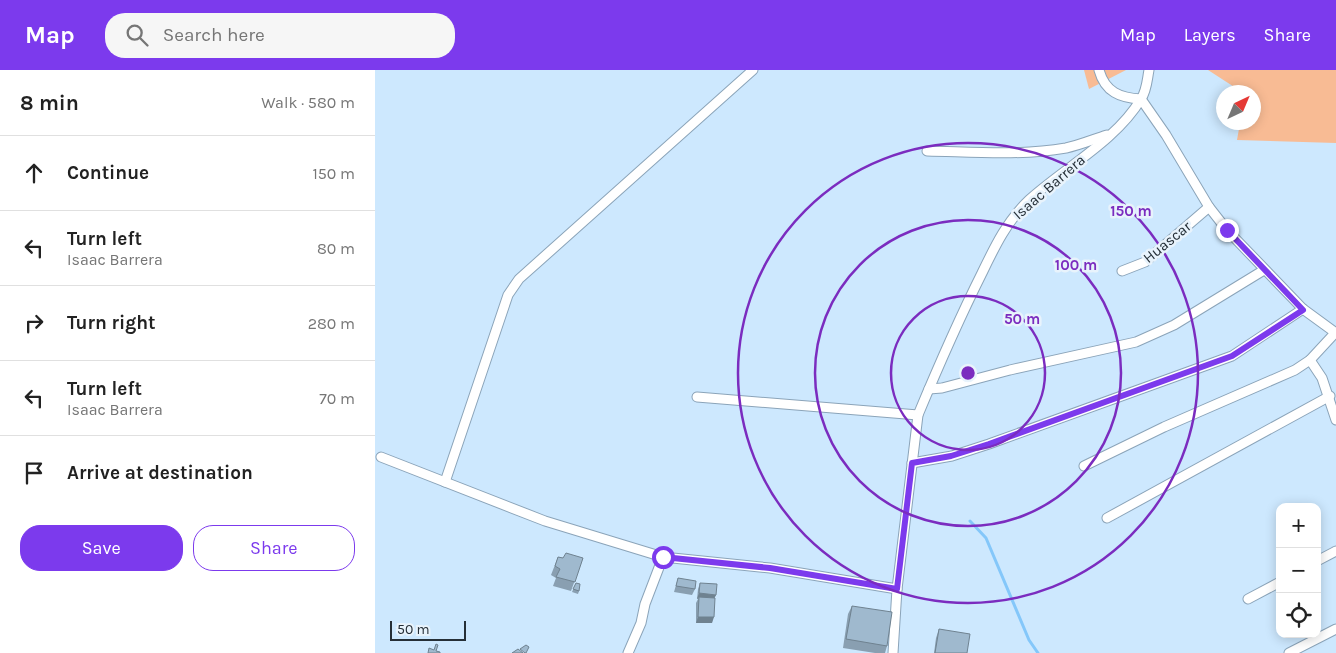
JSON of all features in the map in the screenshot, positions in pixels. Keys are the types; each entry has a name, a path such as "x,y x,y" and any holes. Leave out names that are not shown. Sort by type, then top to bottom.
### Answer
{"street":[{"path":"445,482 508,295 519,279 753,70"},
{"path":"1099,70 1104,84 1111,90 1124,98 1141,99"},
{"path":"1141,99 1146,89 1149,70"},
{"path":"1084,466 1164,427 1295,370 1310,360 1336,333 1303,310 1264,270 1209,207 1166,135 1141,99"},
{"name":"Isaac Barrera","path":"893,653 897,589 918,415 970,297 1007,224 1029,200 1093,150 1141,99"},
{"path":"927,151 995,154 1041,151 1068,147 1109,134"},
{"name":"Huascar","path":"1122,271 1145,262 1209,207"},
{"path":"929,389 942,388 1010,370 1135,342 1174,325 1264,270"},
{"path":"912,463 951,456 989,444 1232,356 1303,310"},
{"path":"1310,360 1322,378 1330,396 1336,420"},
{"path":"1107,518 1330,396"},
{"path":"697,397 918,415"},
{"path":"381,457 545,520 663,557 770,568 897,589"},
{"path":"1321,559 1336,551"},
{"path":"628,653 663,557"},
{"path":"1248,599 1276,584"},
{"path":"1289,653 1336,629"}],"shaded area":[{"path":"1084,70 1126,70 1089,89"},
{"path":"1208,70 1336,70 1336,143 1237,140 1239,130 1261,130 1261,85 1231,85"}],"building":[{"path":"566,553 583,558 575,582 556,577 560,569 555,566 558,557 563,558"},
{"path":"678,578 696,581 695,589 676,586"},
{"path":"576,583 580,584 579,591 573,589"},
{"path":"700,583 717,584 716,595 699,593"},
{"path":"699,597 715,598 714,617 698,617"},
{"path":"852,606 892,612 887,646 846,639"},
{"path":"939,629 970,634 967,653 935,653"},
{"path":"436,644 438,645 436,651 440,653 428,653 429,648 434,650"},
{"path":"526,645 529,647 525,653 520,649"},
{"path":"518,649 523,653 512,653"}],"waterway":[{"path":"970,521 986,538 1029,640 1038,653"}],"route":[{"path":"663,557 770,568 897,589 912,463 951,456 989,444 1187,374 1249,347 1303,310 1227,230"}]}
